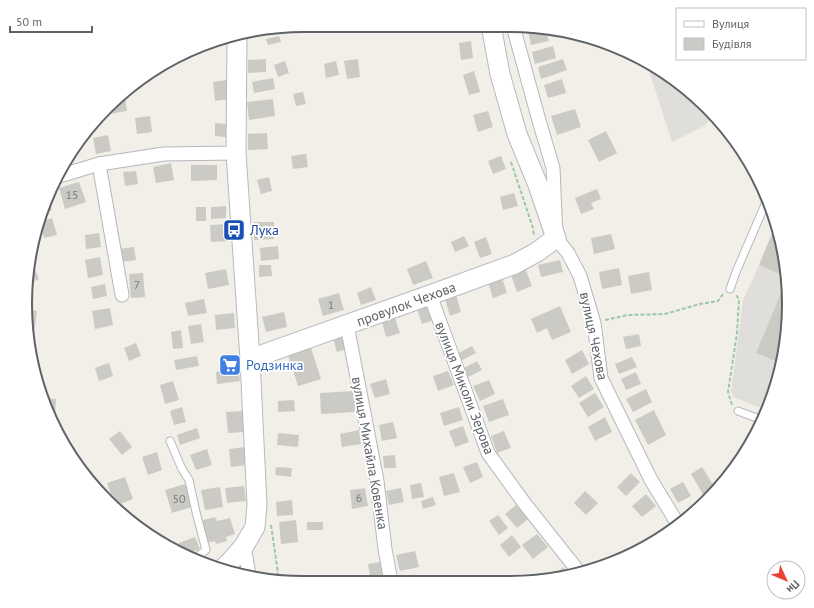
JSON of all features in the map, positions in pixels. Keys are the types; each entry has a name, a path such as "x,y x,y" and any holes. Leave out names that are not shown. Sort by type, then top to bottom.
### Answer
{"main road":[{"name":"вулиця Чехова","path":"492,32 500,74 517,134 538,185 556,238"},
{"path":"227,565 244,546 255,527 257,505 250,359 236,153 237,40"},
{"name":"провулок Чехова","path":"250,359 430,296 515,264 537,252 556,238"}],"street":[{"path":"515,32 553,168 556,238"},
{"path":"65,174 99,164 164,154 236,153"},
{"path":"99,164 122,296"},
{"name":"вулиця Чехова","path":"556,238 568,253 580,276 594,323 601,378 651,480 676,520"},
{"name":"вулиця Миколи Зерова","path":"430,296 488,453 576,568"},
{"name":"вулиця Михайла Ковенка","path":"347,325 377,481 385,549 390,576"},
{"path":"244,546 248,570"}],"lane":[{"path":"730,289 764,207"},
{"path":"738,411 757,418"},
{"path":"170,441 182,469 189,480 206,550 200,555"}],"path":[{"path":"730,289 739,299 737,333 728,392 731,404 738,411"},
{"path":"594,323 628,315 665,314 700,304 718,301"},
{"path":"277,568 278,573 277,574"}],"shaded area":[{"path":"649,70 676,88 710,120 704,126 672,142"},
{"path":"773,232 780,268 782,304 780,340 773,374 761,408 735,398 731,392 743,300"}],"building":[{"path":"528,33 547,34 549,41 531,45"},
{"path":"279,36 281,42 268,45 266,39"},
{"path":"471,41 473,58 461,60 459,43"},
{"path":"553,46 556,58 535,64 532,52"},
{"path":"266,59 266,72 248,73 248,60"},
{"path":"358,59 360,77 347,79 344,61"},
{"path":"563,59 567,70 541,79 538,67"},
{"path":"285,61 289,73 278,77 274,65"},
{"path":"336,61 339,75 326,78 324,64"},
{"path":"474,71 480,92 469,95 463,75"},
{"path":"273,78 275,89 254,93 252,82"},
{"path":"562,79 566,93 548,98 544,85"},
{"path":"227,80 229,99 215,101 213,82"},
{"path":"303,92 306,104 296,106 293,94"},
{"path":"125,99 127,111 110,114"},
{"path":"273,99 275,116 249,120 247,102"},
{"path":"575,109 581,127 557,135 551,116"},
{"path":"488,111 493,127 478,132 473,115"},
{"path":"150,116 152,132 137,134 135,118"},
{"path":"215,123 227,124 226,137 215,136"},
{"path":"606,131 617,153 599,162 588,140"},
{"path":"267,133 268,149 248,150 248,134"},
{"path":"108,135 111,151 96,154 93,138"},
{"path":"306,154 308,167 293,169 291,156"},
{"path":"501,156 506,169 493,174 488,161"},
{"path":"171,163 174,180 156,183 153,167"},
{"path":"191,165 217,165 217,180 191,181"},
{"path":"136,171 138,184 125,186 123,172"},
{"path":"269,177 272,191 261,194 257,180"},
{"path":"79,182 86,202 65,209 59,188"},
{"path":"597,189 601,199 591,203 594,209 581,214 575,198"},
{"path":"514,193 518,206 503,210 500,197"},
{"path":"226,206 226,218 211,219 211,207"},
{"path":"196,207 206,207 206,221 196,221"},
{"path":"52,218 57,235 44,238 42,230 45,220"},
{"path":"254,222 274,222 274,239 254,240"},
{"path":"229,224 230,241 211,242 210,225"},
{"path":"773,232 780,274 759,265"},
{"path":"99,233 101,247 86,249 85,235"},
{"path":"611,234 615,249 594,254 591,238"},
{"path":"464,236 469,246 455,252 451,242"},
{"path":"486,237 492,254 480,258 474,242"},
{"path":"278,246 279,259 261,261 260,248"},
{"path":"134,247 136,260 120,262 119,249"},
{"path":"100,257 103,275 88,278 85,260"},
{"path":"560,260 563,272 541,277 538,265"},
{"path":"426,261 433,278 413,285 407,269"},
{"path":"259,265 271,265 272,276 259,277"},
{"path":"34,268 39,279 33,282"},
{"path":"619,268 622,285 602,289 599,272"},
{"path":"226,269 229,285 208,289 205,273"},
{"path":"526,270 532,286 517,292 511,275"},
{"path":"649,272 652,290 631,294 628,276"},
{"path":"143,273 145,297 131,298 129,274"},
{"path":"502,278 507,293 493,298 488,283"},
{"path":"105,284 107,296 93,299 91,287"},
{"path":"371,287 376,300 361,305 357,293"},
{"path":"781,292 780,340 776,361 756,353"},
{"path":"339,293 344,310 323,316 318,299"},
{"path":"456,295 461,312 450,316 445,299"},
{"path":"204,299 207,313 188,316 185,303"},
{"path":"429,305 434,320 422,324 417,309"},
{"path":"560,306 571,332 552,340 547,328 537,333 531,319"},
{"path":"110,308 113,325 95,329 92,311"},
{"path":"32,310 37,311 34,334"},
{"path":"284,312 287,327 266,332 262,317"},
{"path":"234,313 235,328 216,330 215,315"},
{"path":"395,318 400,333 386,337 382,322"},
{"path":"201,324 204,342 191,344 188,326"},
{"path":"181,330 183,348 173,349 171,332"},
{"path":"639,334 641,346 626,349 623,337"},
{"path":"342,336 346,349 337,352 333,339"},
{"path":"136,343 141,356 129,361 124,348"},
{"path":"472,346 476,353 460,361 457,354"},
{"path":"311,348 321,379 298,386 288,355"},
{"path":"582,350 589,364 572,374 565,360"},
{"path":"197,356 199,366 176,370 174,360"},
{"name":"Родзинка","path":"237,357 240,381 217,384 216,372 222,371 221,359"},
{"path":"632,357 637,367 619,374 615,364"},
{"path":"477,361 482,370 468,377 464,368"},
{"path":"109,363 113,376 99,381 95,368"},
{"path":"448,371 454,385 438,391 433,376"},
{"path":"636,372 641,384 626,390 621,379"},
{"path":"586,376 594,389 579,398 571,386"},
{"path":"386,379 390,394 375,398 370,384"},
{"path":"489,380 495,394 480,401 473,386"},
{"path":"173,381 179,400 165,404 160,385"},
{"path":"646,389 652,402 633,412 626,399"},
{"path":"354,391 355,412 321,414 320,393"},
{"path":"595,393 604,407 588,417 579,403"},
{"path":"49,398 56,399 55,413"},
{"path":"503,399 509,415 489,422 483,406"},
{"path":"294,400 295,411 278,412 278,401"},
{"path":"182,407 186,422 174,425 170,411"},
{"path":"459,407 463,420 444,426 440,413"},
{"path":"654,410 666,435 648,445 635,420"},
{"path":"243,411 245,432 228,433 226,412"},
{"path":"605,417 612,432 595,441 588,427"},
{"path":"393,422 397,438 382,441 379,425"},
{"path":"463,426 469,442 455,447 449,431"},
{"path":"197,428 200,438 180,445 177,435"},
{"path":"359,430 361,444 342,447 340,434"},
{"path":"120,431 132,447 122,455 109,439"},
{"path":"504,431 511,448 497,453 491,436"},
{"path":"278,433 299,435 298,447 277,445"},
{"path":"245,447 247,465 231,467 229,449"},
{"path":"207,449 212,465 196,470 190,455"},
{"path":"157,452 162,470 148,475 142,457"},
{"path":"395,455 396,468 384,468 383,456"},
{"path":"477,462 483,477 470,483 463,467"},
{"path":"276,467 292,468 291,477 275,475"},
{"path":"702,467 713,485 703,495 691,474"},
{"path":"454,473 460,492 444,496 439,477"},
{"path":"631,473 640,482 626,496 617,487"},
{"path":"125,477 133,499 120,504 111,495 107,483"},
{"path":"683,482 691,496 678,503 670,489"},
{"path":"421,483 424,497 412,499 410,485"},
{"path":"185,484 192,507 172,513 165,490"},
{"path":"244,486 246,501 227,503 225,488"},
{"path":"220,487 223,507 205,510 201,490"},
{"path":"365,488 368,506 352,509 350,490"},
{"path":"401,488 404,502 389,505 386,491"},
{"path":"585,491 598,503 586,515 574,503"},
{"path":"646,494 656,506 642,517 632,506"},
{"path":"433,497 436,505 423,509 421,501"},
{"path":"292,500 293,515 277,516 276,502"},
{"path":"516,505 528,519 517,528 505,514"},
{"path":"498,515 508,528 499,535 489,521"},
{"path":"215,517 217,521 230,518 235,534 226,537 227,541 216,544 215,541 207,543 200,521"},
{"path":"296,520 298,542 281,544 279,522"},
{"path":"307,522 323,522 323,530 307,530"},
{"path":"537,534 548,547 533,559 522,545"},
{"path":"512,535 521,547 509,557 500,545"},
{"path":"195,537 200,549 193,552 180,546 179,543"},
{"path":"415,551 419,567 400,571 396,555"},
{"path":"380,562 383,576 370,576 368,564"},
{"path":"563,567 566,570 563,571 558,572"}],"place":[{"name":"Лука","path":"234,230"},
{"name":"Родзинка","path":"230,365"}]}
